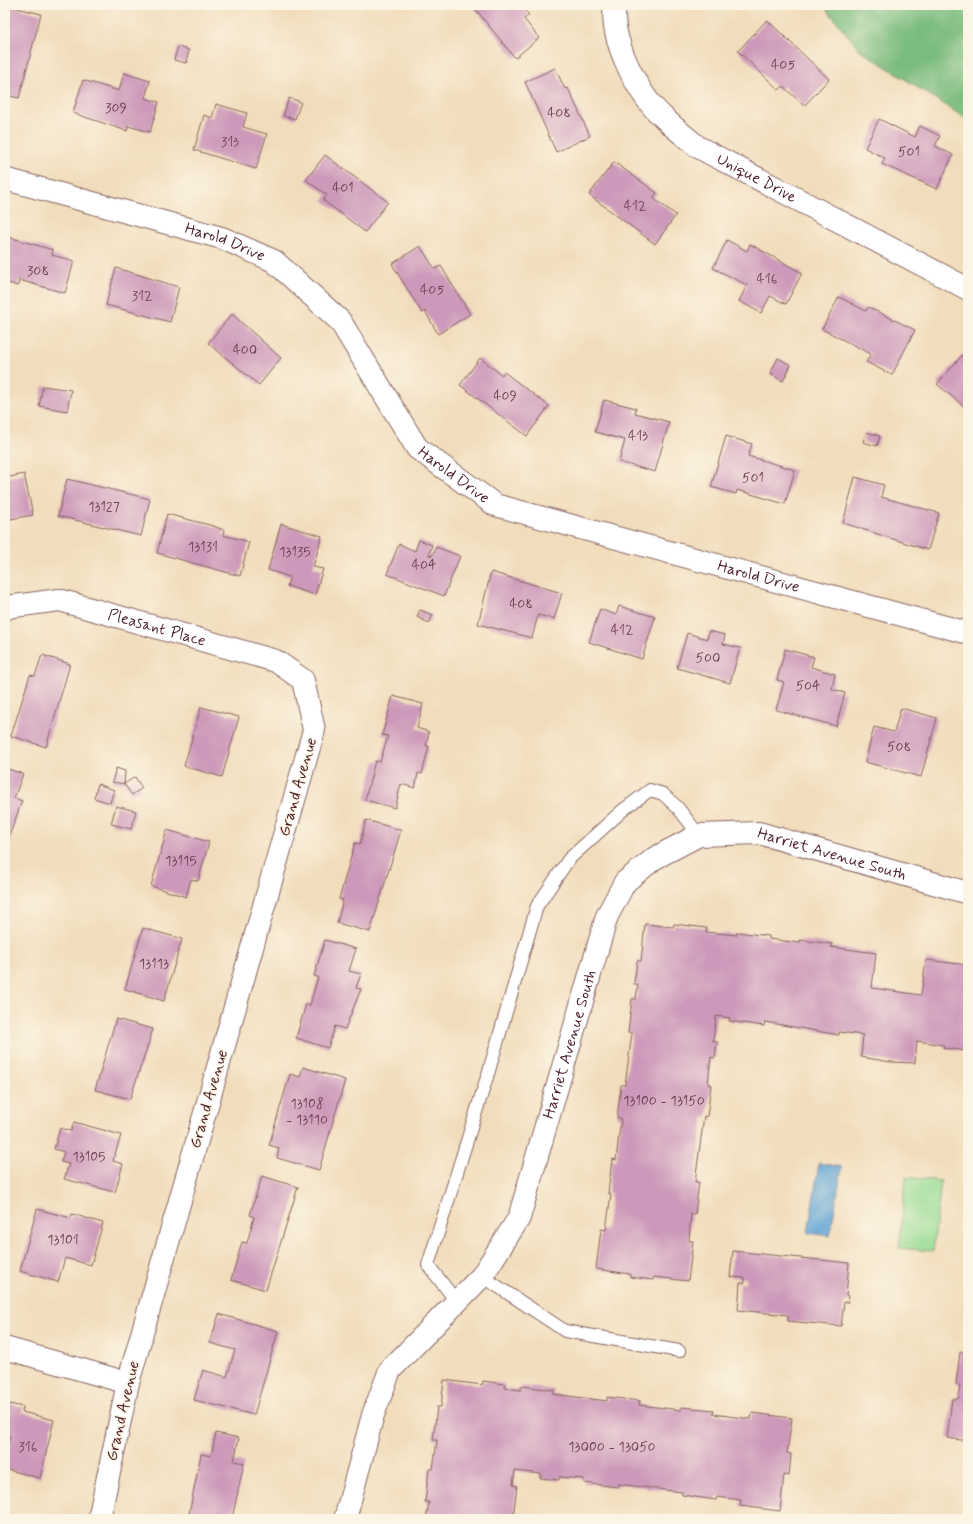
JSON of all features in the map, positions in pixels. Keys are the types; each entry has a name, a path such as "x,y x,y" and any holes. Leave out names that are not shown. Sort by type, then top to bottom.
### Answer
{"street":[{"name":"Unique Drive","path":"615,5 613,16 619,47 638,85 662,116 698,147 968,290"},
{"name":"Harold Drive","path":"5,178 222,238 274,261 340,321 417,448 495,505 968,632"},
{"name":"Pleasant Place","path":"5,608 59,600 276,661 303,680"},
{"name":"Grand Avenue","path":"99,1519 128,1383 314,730 303,680"},
{"name":"Harriet Avenue South","path":"345,1519 373,1415 390,1370 482,1276 519,1218 607,916 625,882 655,858 699,835 759,833 968,893"},
{"path":"5,1348 128,1383"}],"lane":[{"path":"457,1302 428,1265 486,1082 538,906 570,859 622,810 650,790 663,794 668,798 678,808 699,835"},
{"path":"482,1276 565,1331 679,1351"}],"green space":[{"path":"823,5 968,5 968,120 860,50"},
{"path":"906,1177 941,1181 933,1251 899,1248"}],"water":[{"path":"819,1163 842,1167 830,1236 808,1233"}],"building":[{"path":"5,5 41,14 19,98 5,95"},
{"path":"472,5 520,5 529,15 524,19 539,38 515,58"},
{"path":"767,20 829,79 804,106 783,86 779,90 738,51"},
{"path":"178,47 189,50 186,63 174,60"},
{"path":"555,68 565,89 568,88 590,136 556,152 525,82"},
{"path":"124,73 150,81 145,98 159,102 150,132 128,126 127,131 73,113 83,80 119,91"},
{"path":"289,98 301,102 295,119 283,116"},
{"path":"216,104 247,113 243,127 267,134 256,169 194,150 204,115 212,118"},
{"path":"879,119 915,137 920,126 940,136 935,146 953,155 937,189 882,164 885,158 865,148"},
{"path":"325,155 388,202 365,232 323,200 327,195 306,180"},
{"path":"614,162 657,193 653,198 676,215 655,244 589,195"},
{"path":"5,236 53,250 52,255 74,261 65,293 19,280 18,286 5,282"},
{"path":"727,240 747,251 750,244 802,273 786,304 770,296 761,313 739,301 747,285 713,268"},
{"path":"420,246 435,269 441,266 470,314 438,334 425,311 422,313 392,264"},
{"path":"116,268 179,287 170,322 106,305"},
{"path":"839,297 866,311 868,307 915,330 892,375 866,362 871,354 822,329"},
{"path":"232,314 281,358 259,385 208,343"},
{"path":"964,353 968,357 968,410 937,384"},
{"path":"480,358 502,375 504,372 549,406 527,436 460,385"},
{"path":"778,358 791,365 783,381 770,374"},
{"path":"43,386 71,390 67,411 39,406"},
{"path":"604,400 636,408 635,413 669,422 655,472 619,462 625,440 595,432"},
{"path":"866,432 880,436 877,446 863,442"},
{"path":"726,436 752,444 748,456 795,470 785,504 737,490 736,494 711,487"},
{"path":"24,474 33,515 5,520 5,478"},
{"path":"855,477 884,485 881,497 939,513 928,550 843,523"},
{"path":"67,479 150,499 141,536 58,516"},
{"path":"167,514 213,526 224,530 223,535 249,542 240,576 157,553"},
{"path":"281,524 322,536 313,567 323,569 315,595 287,586 290,577 268,570"},
{"path":"419,540 432,545 429,555 432,556 436,547 460,556 444,596 387,574 399,544 415,551"},
{"path":"491,572 562,593 554,619 538,615 532,638 478,624"},
{"path":"619,606 655,617 642,659 589,642 600,609 616,615"},
{"path":"420,610 433,615 429,623 417,617"},
{"path":"709,631 725,635 723,644 740,648 730,683 677,668 687,633 707,639"},
{"path":"785,649 814,657 811,667 835,674 832,689 845,693 836,726 776,710 784,682 777,680"},
{"path":"42,655 70,664 46,747 11,736 30,675 35,676"},
{"path":"393,696 423,704 417,728 429,732 426,746 429,746 422,774 418,773 415,788 401,784 395,808 365,800 375,761 380,762 388,736 382,735"},
{"path":"201,707 239,717 222,777 184,766"},
{"path":"901,708 937,718 921,777 865,762 874,727 894,732"},
{"path":"5,768 23,774 14,798 22,801 5,847"},
{"path":"116,768 125,771 124,784 112,782"},
{"path":"135,777 142,788 132,795 124,784"},
{"path":"98,784 114,790 110,803 94,798"},
{"path":"116,806 136,811 131,829 111,824"},
{"path":"366,820 401,830 370,932 337,923 343,900 339,899 355,843 360,844"},
{"path":"167,830 209,842 198,881 191,879 186,897 151,886"},
{"path":"645,924 673,927 674,924 707,928 706,932 737,935 737,932 769,936 769,939 800,943 800,940 832,944 831,947 876,953 872,988 921,995 926,960 968,965 968,1051 943,1048 944,1045 917,1041 915,1063 891,1062 861,1057 863,1035 839,1032 839,1035 765,1022 764,1026 729,1021 730,1018 716,1016 713,1041 717,1042 715,1058 711,1057 708,1084 711,1085 707,1117 704,1116 695,1182 699,1182 695,1214 691,1214 689,1241 693,1241 688,1281 654,1277 653,1280 630,1277 630,1274 596,1269 601,1229 606,1230 611,1194 608,1193 612,1159 616,1160 621,1118 617,1118 621,1085 625,1085 632,1033 628,1033 632,999 636,999 638,984 634,984 637,961 641,961"},
{"path":"143,928 182,939 164,1001 125,989"},
{"path":"325,940 356,949 349,971 361,974 356,988 361,989 345,1029 335,1026 328,1048 296,1038 306,1004 310,1005 318,977 314,976"},
{"path":"116,1019 153,1029 130,1099 95,1090"},
{"path":"303,1067 345,1080 319,1170 277,1158 279,1148 269,1145 290,1074 300,1077"},
{"path":"74,1122 121,1135 113,1161 123,1164 115,1192 64,1179 69,1164 61,1162 64,1152 54,1149 60,1128 71,1131"},
{"path":"262,1176 298,1187 266,1290 231,1280 242,1242 247,1243 254,1217 250,1215"},
{"path":"37,1209 71,1218 72,1214 103,1223 91,1265 65,1258 58,1282 20,1271"},
{"path":"733,1251 849,1263 846,1295 849,1296 848,1302 844,1302 841,1326 788,1321 788,1315 738,1310 740,1283 745,1283 745,1278 730,1277"},
{"path":"968,1298 968,1322 964,1321"},
{"path":"219,1314 278,1331 254,1415 194,1400 203,1370 227,1377 235,1350 210,1343"},
{"path":"967,1327 968,1441 947,1438 952,1399 958,1399 960,1385 956,1384 960,1352 964,1352"},
{"path":"444,1380 482,1385 483,1381 505,1384 504,1388 521,1390 521,1386 554,1390 553,1394 607,1401 607,1397 640,1401 639,1405 681,1410 681,1407 714,1410 713,1414 751,1419 752,1413 792,1418 787,1453 791,1454 789,1476 784,1475 780,1511 740,1506 741,1500 717,1497 716,1500 682,1495 682,1492 618,1484 618,1487 584,1483 584,1479 559,1477 559,1480 540,1478 541,1474 515,1471 513,1485 517,1486 513,1518 426,1519 429,1502 425,1502 429,1469 433,1469 437,1440 433,1440 437,1407 441,1407"},
{"path":"5,1403 23,1407 22,1412 54,1420 40,1478 5,1469 5,1457 10,1436 5,1434"},
{"path":"216,1433 239,1438 234,1461 244,1463 232,1519 188,1519 201,1454 211,1456"}]}
